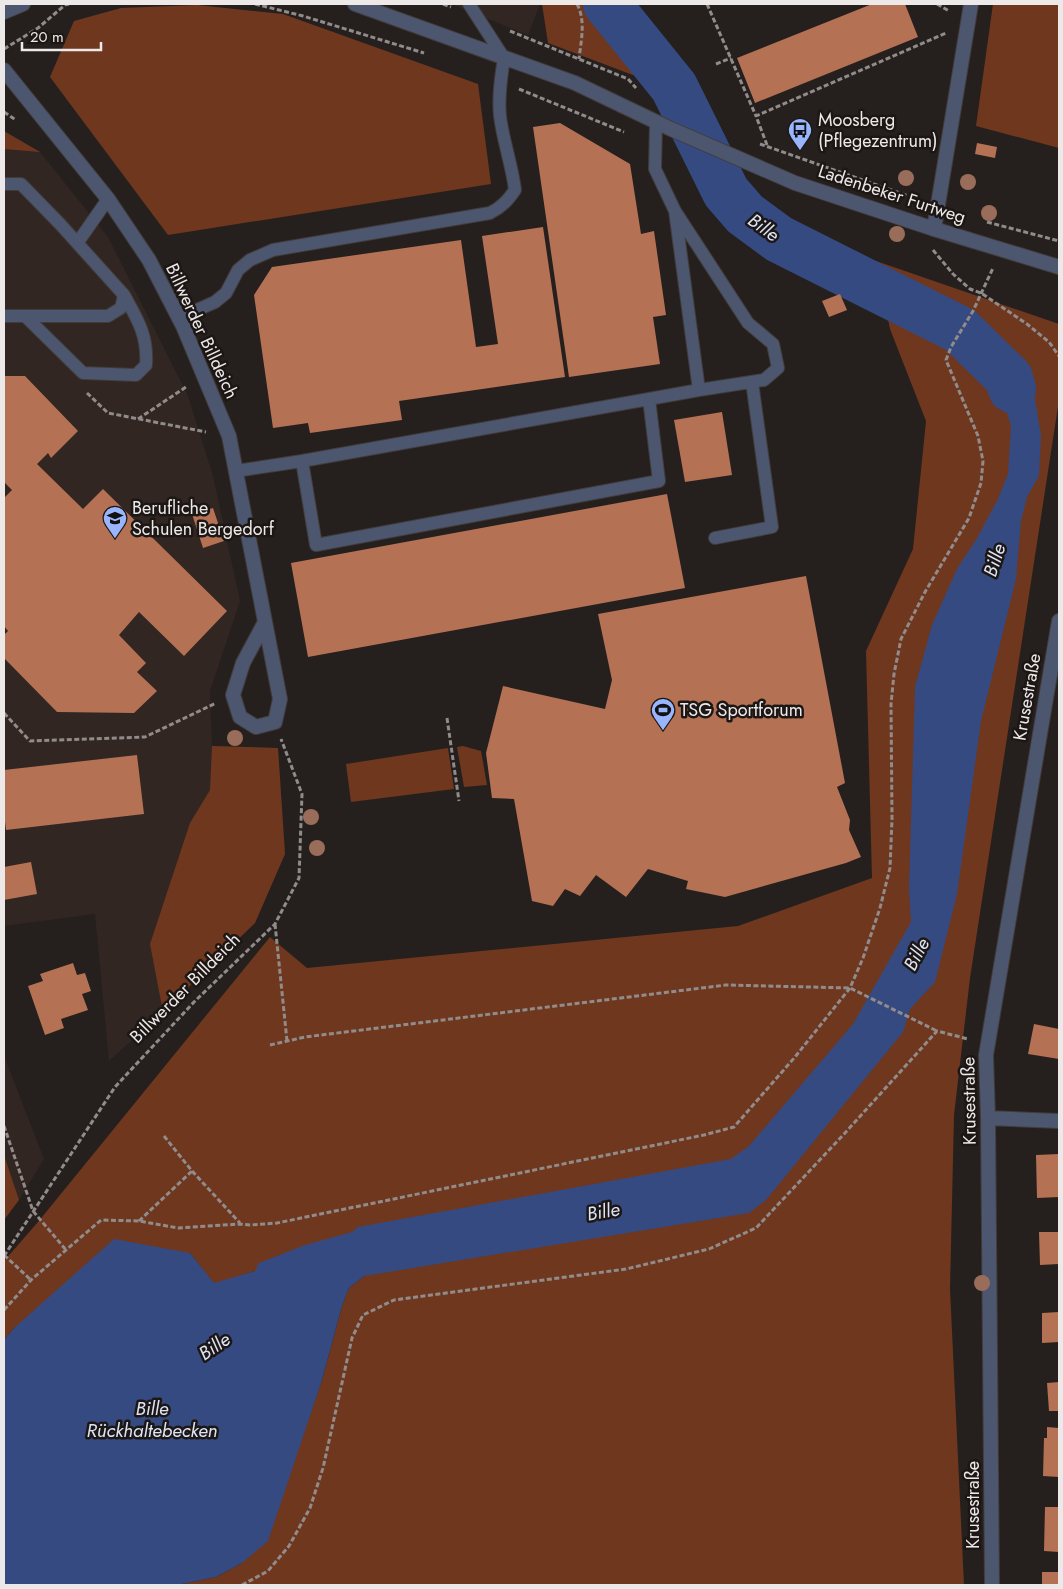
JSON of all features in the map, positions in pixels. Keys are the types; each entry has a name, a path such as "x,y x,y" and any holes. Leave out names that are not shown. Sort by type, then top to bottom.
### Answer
{"street":[{"path":"4,12 24,4"},
{"path":"355,4 575,83 656,121"},
{"path":"934,229 936,206 971,4"},
{"name":"Billwerder Billdeich","path":"4,70 108,199 149,260 179,318 229,436 280,699 275,722"},
{"name":"Ladenbeker Furtweg","path":"656,121 794,183 934,229 1059,267"},
{"name":"Krusestraße","path":"992,1585 986,1055 1059,621"},
{"path":"265,622 243,663 233,695 240,717 256,727 275,722"},
{"path":"988,1118 1059,1121"}],"lane":[{"path":"179,318 215,302 226,293 238,270 250,260 273,250 490,213 509,200 515,190 500,116 500,81 504,58 469,4"},
{"path":"236,470 302,461 764,380 778,368 773,344 748,323 675,211 655,169 656,121"},
{"path":"4,184 21,184 78,242 124,295 140,322 147,350 146,365 136,375 83,373 26,316"},
{"path":"78,242 108,199"},
{"path":"675,211 699,390"},
{"path":"4,316 108,316 121,308 124,295"},
{"path":"715,538 772,527 752,382"},
{"path":"302,461 316,545 659,481 649,399"}],"path":[{"path":"4,49 38,28 65,5 69,4"},
{"path":"255,4 303,16 430,54"},
{"path":"575,83 582,32 581,11 577,4"},
{"path":"707,4 756,116 778,176"},
{"path":"756,116 968,23"},
{"path":"716,64 731,58"},
{"path":"500,81 648,141 656,137"},
{"path":"752,141 936,206"},
{"path":"983,220 1059,241"},
{"path":"932,249 953,274 970,289 981,293 1027,324 1049,342 1059,356"},
{"path":"4,1310 31,1280 101,1220 139,1221 178,1228 277,1224 704,1135 734,1127 795,1057 850,988 863,958 880,908 890,868 892,819 891,704 894,674 901,639 925,592 969,518 981,483 983,461 978,436 946,360 951,347 973,311 1001,249"},
{"path":"138,419 204,376"},
{"path":"4,714 30,741 145,737 233,695"},
{"path":"448,718 459,801"},
{"name":"Billwerder Billdeich","path":"4,1255 115,1087 194,1002 275,924 299,878 302,794 275,722"},
{"path":"275,924 287,1041"},
{"path":"270,1045 305,1037 726,985 850,988 937,1031 988,1044"},
{"path":"242,1585 268,1571 289,1546 310,1508 323,1468 352,1338 364,1315 394,1300 626,1269 709,1249 756,1228 937,1031"},
{"path":"4,1126 33,1211 66,1250"},
{"path":"164,1136 192,1171 240,1224"},
{"path":"139,1221 192,1171"},
{"path":"4,1255 31,1280"}],"shaded area":[{"path":"451,4 540,4 528,35"},
{"path":"542,4 614,4 670,89 548,43"},
{"path":"993,4 1059,4 1059,148 976,126"},
{"path":"197,5 283,14 478,84 491,184 168,235 50,77 74,21 121,8"},
{"name":"Berufliche Schulen Bergedorf","path":"4,131 40,152 108,237 188,396 213,476 240,601 210,691 212,746 278,748 285,854 255,923 109,1061 95,914 4,926"},
{"path":"4,131 40,152 4,149"},
{"path":"876,261 1059,324 1059,400 970,978 954,1115 950,1289 964,1585 177,1585 216,1577 242,1563 294,1459 322,1380 342,1306 349,1288 364,1276 255,1271 214,1284 190,1253 14,1328 4,1340 4,1261 38,1222 270,937 307,968 738,926 872,878 866,651 913,549 926,421 890,329"},
{"path":"212,746 278,748 285,854 255,923 163,1012 150,944 190,823 210,790"},
{"path":"463,746 481,751 487,785 464,787 457,747"},
{"path":"448,748 454,789 351,802 346,764"},
{"path":"4,1056 44,1159 19,1200 4,1220"},
{"path":"4,1155 19,1200 4,1220"}],"water":[{"name":"Bille Rückhaltebecken","path":"983,330 1009,354 1034,394 1041,435 1039,476 1027,497 1021,521 1016,579 981,721 957,894 935,982 910,1009 903,1032 766,1200 749,1213 364,1276 349,1288 342,1306 322,1380 268,1541 242,1563 216,1577 177,1585 4,1585 4,1340 14,1328 114,1239 190,1253 214,1283 255,1271 259,1263 305,1245 352,1232 358,1227 731,1159 749,1146 853,1024 911,922 909,889 915,687 932,625 957,569 977,538 997,501 1008,474 1011,426 1001,394 961,347"}],"building":[{"path":"872,4 905,4 918,37 755,103 737,58"},
{"path":"560,123 630,164 641,234 654,231 666,315 653,317 660,364 569,377 533,127"},
{"path":"977,143 997,147 995,158 975,154"},
{"path":"543,227 565,377 399,401 402,420 310,433 308,423 273,428 254,295 272,267 461,240 476,347 498,344 482,236"},
{"path":"840,294 847,310 829,317 822,301"},
{"path":"4,376 25,376 78,431 51,458 48,453 37,464 83,509 103,489 227,611 184,656 139,612 119,635 146,663 137,672 157,691 134,713 57,712 4,658 4,635 8,631 4,626 4,498 12,490 4,482"},
{"path":"722,412 732,475 685,482 674,420"},
{"path":"667,494 685,588 308,657 291,563"},
{"path":"213,508 224,541 203,548 192,514"},
{"name":"TSG Sportforum","path":"806,576 845,783 837,787 850,820 849,830 861,857 846,863 725,897 686,889 688,881 648,869 626,897 596,875 580,896 565,889 553,906 532,901 514,799 492,798 486,753 503,686 605,709 612,680 598,614"},
{"path":"137,755 144,814 6,830 4,770"},
{"path":"31,862 37,894 4,900 4,867"},
{"path":"73,963 77,975 85,973 91,991 82,994 88,1010 61,1019 64,1028 45,1035 28,986 43,981 40,974"},
{"path":"1034,1024 1059,1029 1059,1059 1028,1054"},
{"path":"1059,1154 1059,1197 1037,1198 1036,1155"},
{"path":"1039,1232 1059,1232 1059,1264 1040,1265"},
{"path":"1059,1312 1059,1342 1042,1343 1042,1313"},
{"path":"1059,1382 1059,1411 1049,1411 1047,1383"},
{"path":"1047,1427 1059,1428 1059,1477 1043,1476 1044,1438 1047,1438"},
{"path":"1045,1507 1059,1507 1059,1552 1044,1551"},
{"path":"1042,1572 1059,1572 1059,1585 1042,1585"}],"waterway":[{"name":"Bille","path":"607,4 674,87 726,192 745,214 779,239 960,330 1009,378 1012,389"}],"place":[{"name":"Moosberg (Pflegezentrum)","path":"800,151"},
{"name":"Berufliche Schulen Bergedorf","path":"115,539"},
{"name":"TSG Sportforum","path":"663,731"}]}
